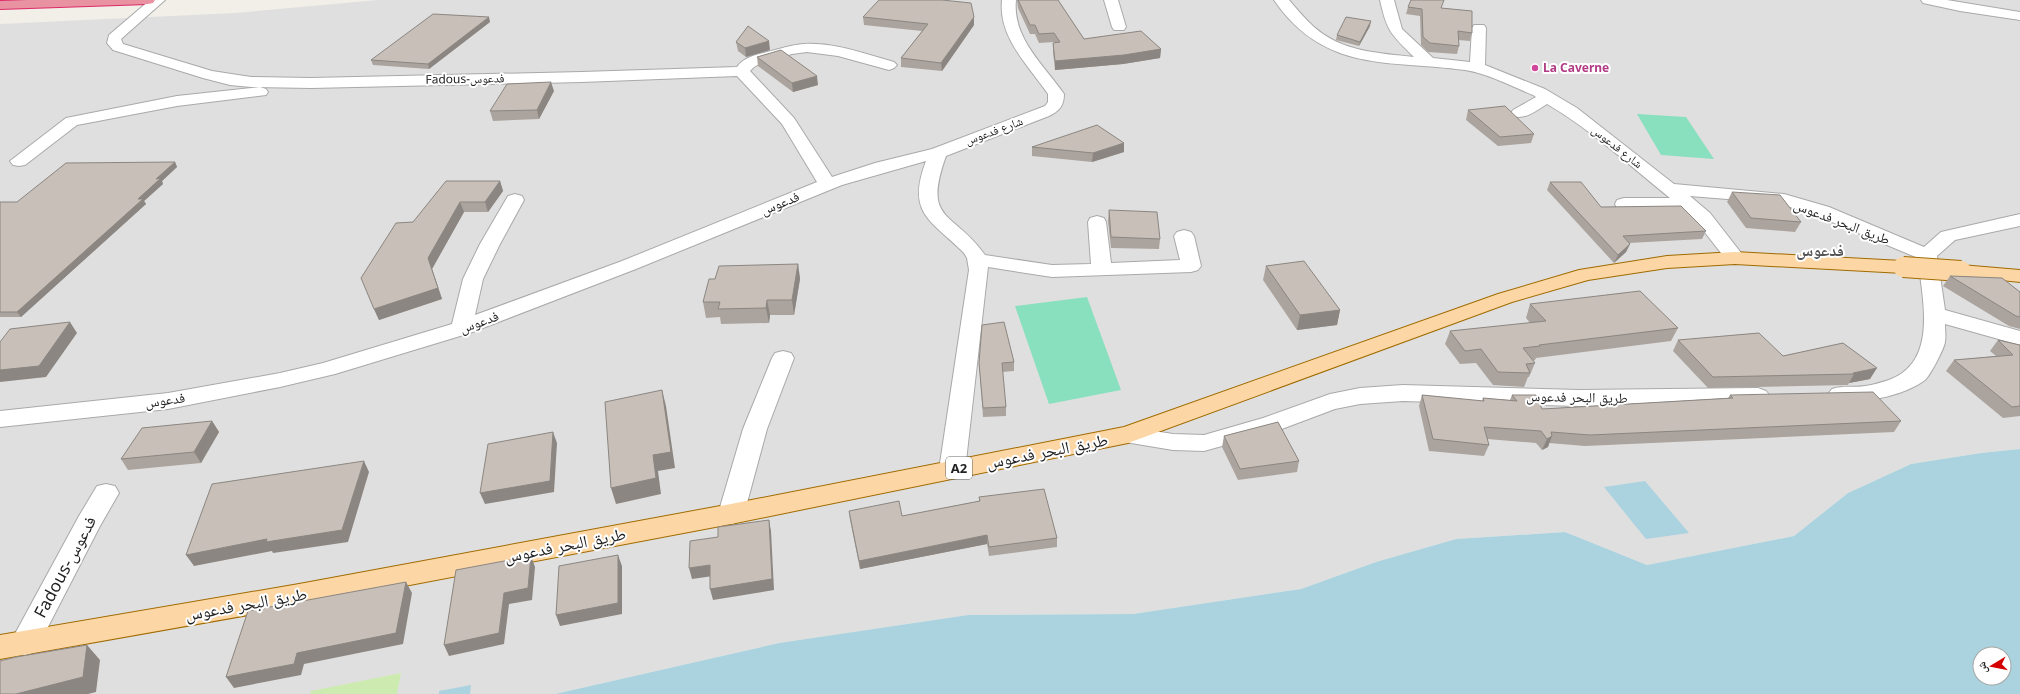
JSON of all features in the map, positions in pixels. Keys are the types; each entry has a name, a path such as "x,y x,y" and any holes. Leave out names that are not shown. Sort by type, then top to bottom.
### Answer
{"highway":[{"path":"0,5 148,0"}],"main road":[{"name":"طريق البحر فدعوس","path":"13,645 299,595 731,514 1128,435 1505,298 1586,274 1668,262 1735,258 1903,267 2020,276"}],"street":[{"name":"Fadous-فدعوس","path":"158,0 114,38 114,43 118,47 208,76 230,80 311,83 589,77 742,71"},
{"name":"شارع فدعوس","path":"938,153 1043,113 1051,109 1056,103 1056,94 1014,33 1007,14 1009,0"},
{"path":"1111,0 1119,27"},
{"name":"شارع فدعوس","path":"1281,0 1310,31 1335,47 1370,57 1477,68 1522,83 1548,97 1590,125 1688,204 1703,217 1735,258"},
{"path":"1387,0 1391,19 1396,32 1429,63"},
{"path":"1928,0 1960,7 2020,16"},
{"path":"1477,68 1479,28"},
{"path":"827,184 788,121 743,74 742,71 744,67 754,61 806,48 834,52 889,66"},
{"path":"19,161 72,121 156,104 269,91 311,83"},
{"path":"1519,113 1548,97"},
{"path":"938,153 927,191 929,209 977,259 1052,271 1191,266 1184,236"},
{"name":"فدعوس","path":"0,419 168,401 241,388 327,369 462,328 629,265 827,184 881,167 938,153"},
{"name":"طريق البحر فدعوس","path":"1670,189 1778,198 1822,211 1927,255"},
{"path":"462,328 473,279 515,200"},
{"path":"1624,204 1688,204"},
{"path":"1818,395 1865,394 1898,385 1918,374 1934,343 1935,314 1927,255 1948,236 2020,220"},
{"path":"1097,222 1102,269"},
{"path":"952,470 979,270 977,259"},
{"path":"1935,314 2020,338"},
{"path":"731,514 755,429 783,358"},
{"name":"طريق البحر فدعوس","path":"1128,435 1172,442 1204,443 1272,424 1330,402 1360,396 1403,393 1579,398 1780,396"},
{"name":"Fadous-فدعوس","path":"13,645 106,493"}],"shaded area":[{"path":"378,0 2020,0 2020,449 1981,453 1911,464 1848,493 1794,536 1647,565 1565,532 1456,539 1376,562 1301,589 1133,614 968,615 779,643 555,694 0,694 0,24 236,13"}],"green space":[{"path":"1637,114 1686,117 1714,159 1661,155"},
{"path":"1087,297 1121,390 1049,404 1015,306"},
{"path":"401,673 397,694 310,694 311,691"}],"water":[{"path":"2020,449 2020,694 555,694 779,643 968,615 1133,614 1301,589 1376,562 1456,539 1565,532 1647,565 1794,536 1848,493 1911,464 1981,453"},
{"path":"1645,481 1689,533 1646,539 1604,487"},
{"path":"471,685 470,694 439,694 439,691"}],"building":[{"path":"879,0 942,0 971,3 974,17 941,63 901,58 928,24 863,17"},
{"path":"1018,0 1058,0 1084,39 1141,31 1161,49 1124,55 1055,61 1053,43 1060,42 1054,33 1039,34 1035,25 1030,25"},
{"path":"1411,0 1444,0 1441,8 1472,11 1472,33 1458,31 1459,46 1430,43 1423,37 1422,9 1408,7"},
{"path":"433,14 489,17 428,64 371,60"},
{"path":"1346,17 1371,21 1360,42 1337,35"},
{"path":"748,26 769,41 745,48 736,42"},
{"path":"781,50 817,76 792,83 757,57"},
{"path":"551,82 537,110 490,111 507,84"},
{"path":"1505,106 1534,134 1500,137 1468,110"},
{"path":"1097,125 1124,143 1093,153 1032,147"},
{"path":"175,162 156,179 161,178 138,199 143,199 17,312 0,312 0,202 17,202 66,163"},
{"path":"446,181 500,181 485,202 460,202 428,258 438,288 374,309 361,278 396,223 413,222"},
{"path":"1550,182 1581,182 1601,207 1681,206 1706,231 1623,236 1630,244 1618,255"},
{"path":"1732,192 1780,195 1801,222 1751,218"},
{"path":"1109,210 1157,212 1160,239 1111,237"},
{"path":"1304,261 1340,310 1300,315 1266,266"},
{"path":"798,264 792,300 767,300 766,308 718,309 720,302 703,302 709,279 715,279 719,266"},
{"path":"1950,276 2002,278 2020,292 2020,317 2016,316"},
{"path":"1640,291 1678,328 1523,348 1535,363 1526,364 1530,373 1498,372 1481,349 1465,351 1450,331 1546,321 1530,304"},
{"path":"70,322 39,366 0,370 0,342 10,329"},
{"path":"1004,322 1014,362 1002,363 1006,407 983,408 979,363 982,325"},
{"path":"1759,333 1783,356 1843,343 1877,368 1853,373 1854,374 1713,377 1678,340"},
{"path":"1998,340 2020,345 2020,406 2012,407 1954,360 2013,355"},
{"path":"662,390 671,452 653,455 656,478 611,488 605,402"},
{"path":"1873,392 1901,421 1590,435 1551,432 1552,436 1547,439 1541,431 1484,427 1489,445 1433,439 1422,395 1484,401 1483,398 1517,401 1512,395 1536,395 1542,409 1733,398 1730,395"},
{"path":"212,421 194,452 121,459 142,428"},
{"path":"1278,422 1299,461 1240,469 1224,436"},
{"path":"553,432 550,481 480,493 488,444"},
{"path":"364,461 342,530 266,542 267,539 186,555 212,484"},
{"path":"1044,489 1057,538 989,547 987,535 859,561 849,511 899,501 902,516 980,501 979,497"},
{"path":"769,520 772,579 710,589 710,565 689,568 690,541 718,537 718,527"},
{"path":"618,555 618,603 556,615 559,566"},
{"path":"531,556 528,588 504,593 499,633 444,645 456,570"},
{"path":"406,582 396,633 297,653 294,664 226,677 248,611"},
{"path":"87,645 83,677 16,694 0,694 0,661"}],"place":[{"name":"La Caverne","path":"1535,68"}],"district":[{"name":"فدعوس","path":"1820,250"}]}
